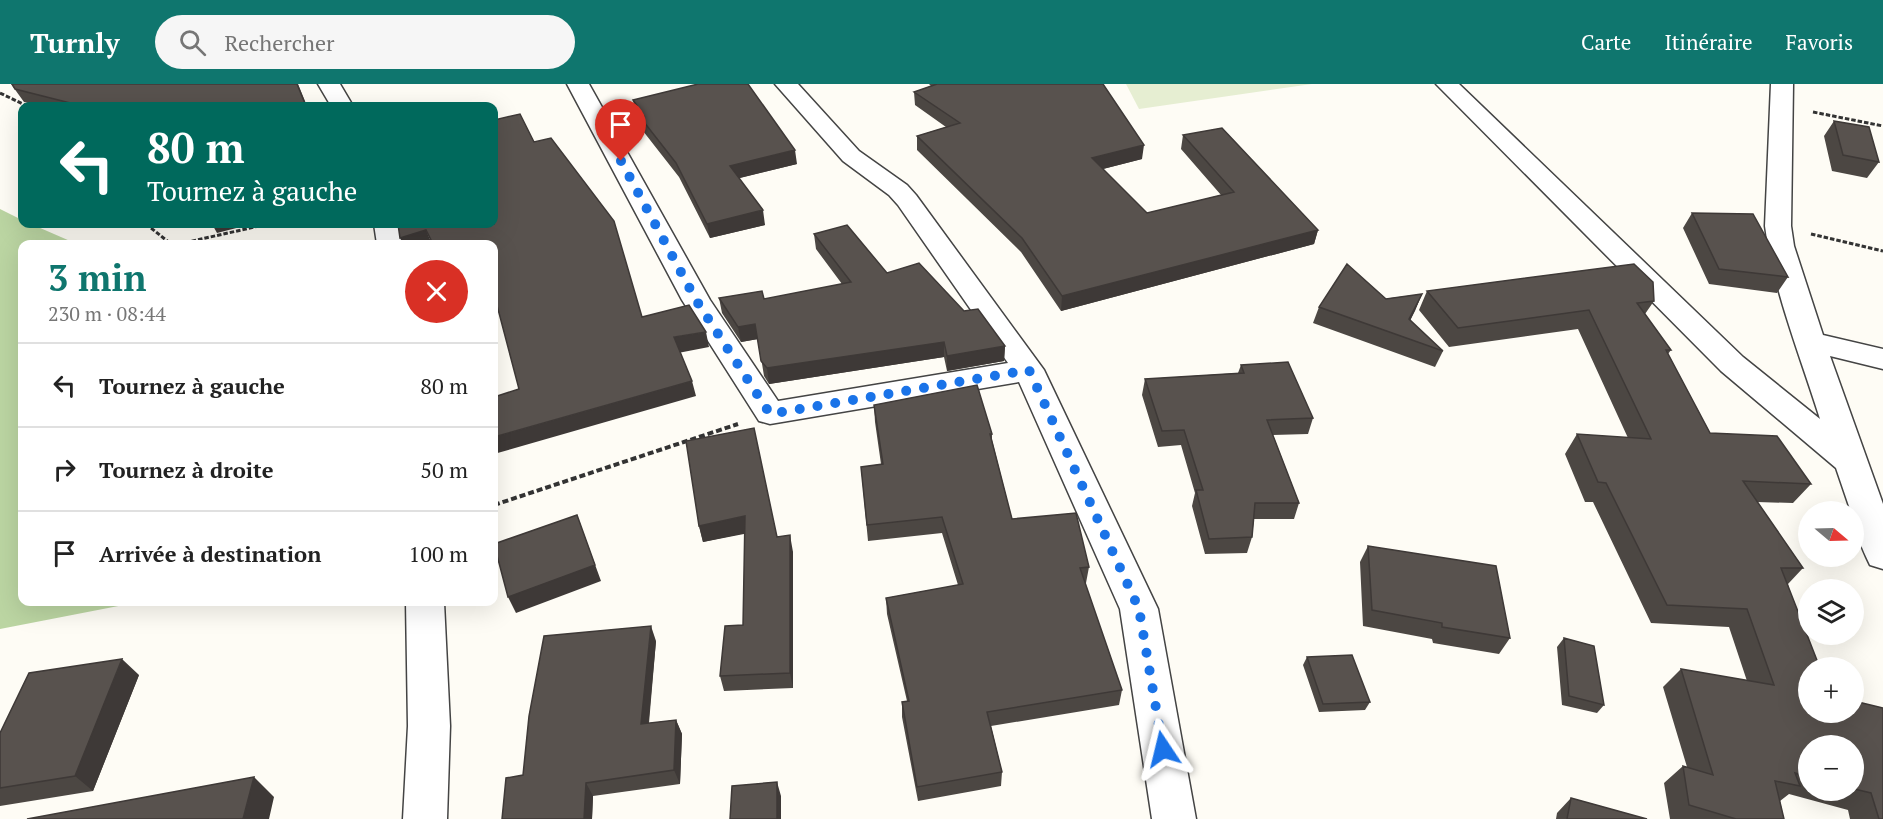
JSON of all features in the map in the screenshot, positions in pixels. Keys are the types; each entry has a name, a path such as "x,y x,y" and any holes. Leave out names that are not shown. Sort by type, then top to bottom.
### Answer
{"street":[{"path":"329,84 340,102"},
{"path":"578,84 696,300 770,414 1029,370"},
{"path":"786,84 851,156 898,190 907,200 1029,370 1139,609 1174,819"},
{"path":"1447,84 1732,364 1849,460"},
{"path":"1782,95 1778,226 1781,246 1810,342 1883,555"},
{"path":"1810,342 1883,359"},
{"path":"425,606 429,726 425,819"}],"path":[{"path":"0,93 19,102"},
{"path":"1782,95 1883,126"},
{"path":"1778,226 1883,251"},
{"path":"151,228 166,240"},
{"path":"197,240 250,228"},
{"path":"498,504 770,414"}],"green space":[{"path":"1126,84 1312,84 1139,109"},
{"path":"0,209 18,218 18,228 40,228 68,240 18,240 18,606 118,606 0,629"}],"building":[{"path":"12,84 297,84 304,102 66,102 15,89"},
{"path":"698,84 748,84 795,150 730,166 763,210 707,224 676,163 640,117 644,116 633,100"},
{"path":"937,84 1103,84 1144,145 1092,158 1147,213 1234,192 1183,135 1222,128 1318,230 1062,296 1022,238 917,136 960,123 914,92"},
{"path":"520,114 534,142 551,138 614,221 642,317 689,305 706,332 674,337 692,381 498,436 498,396 519,389 498,309 498,240 431,240 426,230 400,238 399,228 498,228 498,119"},
{"path":"1834,121 1869,127 1879,162 1843,155"},
{"path":"1692,213 1753,214 1788,277 1719,269"},
{"path":"847,225 887,273 919,263 964,311 978,309 1005,346 947,356 944,342 767,368 761,361 755,324 738,327 719,298 762,291 764,299 851,282 814,234"},
{"path":"1347,264 1386,299 1422,294 1409,319 1443,351 1319,307"},
{"path":"1634,264 1653,282 1654,301 1637,303 1671,350 1666,350 1710,433 1777,436 1811,484 1743,481 1798,561 1798,567 1803,568 1781,568 1798,612 1798,645 1811,645 1816,657 1798,657 1798,723 1864,723 1864,703 1883,708 1883,819 1879,819 1871,793 1864,791 1864,735 1798,735 1798,774 1795,773 1798,786 1775,781 1784,819 1736,819 1689,805 1683,766 1713,775 1681,669 1774,685 1747,609 1667,605 1606,483 1598,482 1577,434 1651,439 1589,310 1458,328 1427,291"},
{"path":"1288,362 1313,418 1267,420 1299,503 1255,503 1252,537 1209,539 1196,490 1203,490 1184,430 1162,431 1145,379 1244,373 1241,365"},
{"path":"977,385 992,434 990,434 1012,519 1076,513 1089,567 1080,568 1122,690 987,712 1002,772 917,787 902,702 909,701 886,598 963,584 942,517 867,525 861,467 883,464 874,405"},
{"path":"754,428 777,537 790,535 790,673 720,676 725,626 743,625 745,516 699,526 686,441"},
{"path":"577,515 595,565 508,597 498,559 498,543"},
{"path":"1368,546 1496,566 1510,638 1442,627 1442,623 1372,610"},
{"path":"651,626 641,724 676,720 674,770 586,783 584,819 502,819 506,778 523,775 529,716 544,636"},
{"path":"1564,638 1594,646 1604,705 1569,696"},
{"path":"1352,655 1370,702 1323,704 1307,657"},
{"path":"122,659 75,776 0,788 0,733 29,673"},
{"path":"254,777 243,819 27,819"},
{"path":"777,782 777,819 730,819 732,786"},
{"path":"1571,798 1647,819 1567,819"}],"route":[{"path":"621,161 696,300 770,414 1029,370 1139,609 1163,749"}]}
